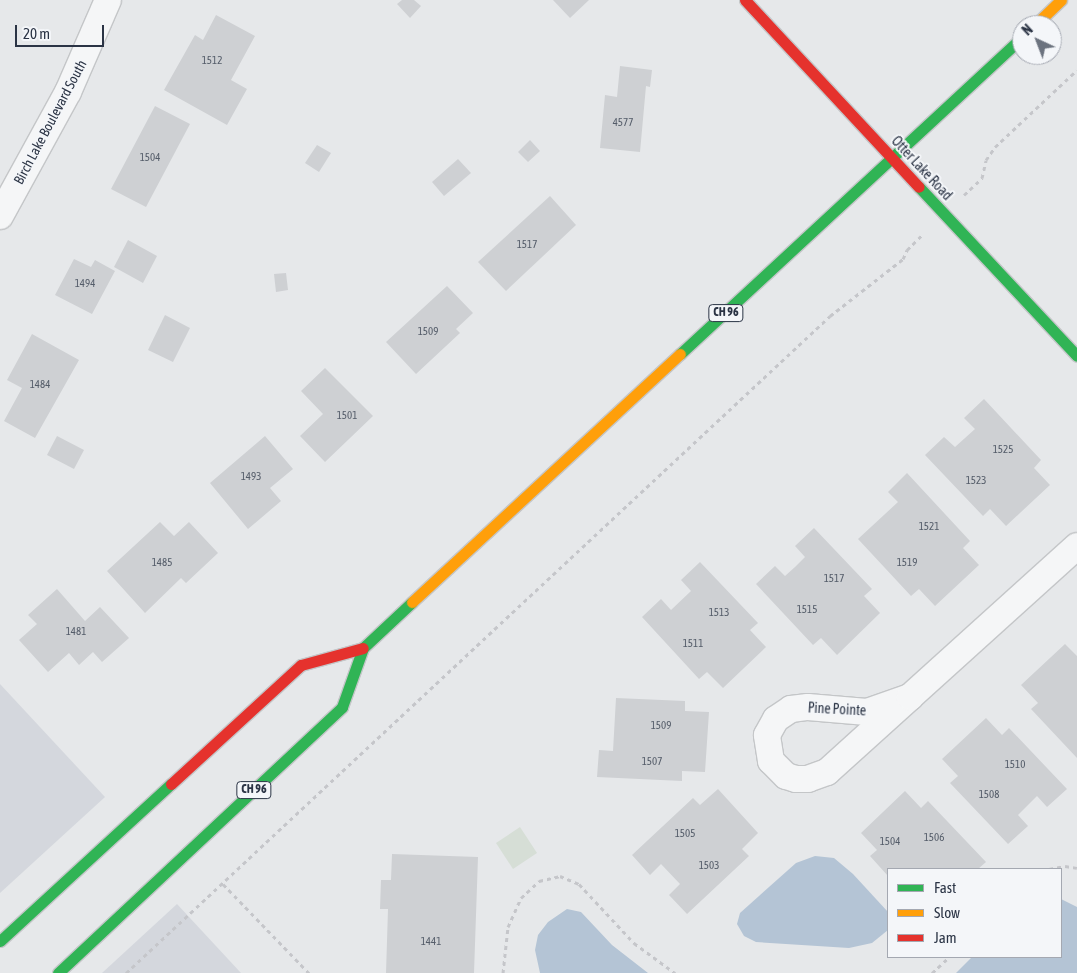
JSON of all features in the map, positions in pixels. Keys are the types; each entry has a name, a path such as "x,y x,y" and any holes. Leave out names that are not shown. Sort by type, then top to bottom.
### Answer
{"main road":[{"name":"Otter Lake Road","path":"745,0 1077,356"},
{"path":"1045,15 1061,0"},
{"name":"CH 96","path":"0,941 301,665 363,648 1012,46"},
{"name":"CH 96","path":"58,973 342,707 363,648"}],"street":[{"name":"Birch Lake Boulevard South","path":"0,216 68,92 108,0"},
{"name":"Pine Pointe","path":"910,697 867,712 808,707 791,709 771,726 766,744 771,761 786,776 796,779 808,779 827,772 910,697 1075,544"}],"path":[{"path":"126,973 823,322 903,259 907,250 982,178 986,160 995,147 1077,70"},
{"path":"1054,868 1065,866 1077,868"},
{"path":"503,973 508,927 521,898 539,881 560,876 580,884 634,943 675,973"},
{"path":"223,884 310,973"},
{"path":"932,973 948,958"}],"shaded area":[{"path":"0,684 105,797 0,893"},
{"path":"520,827 537,853 513,869 496,843"},
{"path":"177,904 241,973 102,973"}],"water":[{"path":"815,856 834,858 853,874 887,911 887,931 872,943 849,948 756,942 744,936 737,924 740,913 796,863"},
{"path":"1062,900 1077,907 1077,973 956,973 971,958 1062,958"},
{"path":"567,909 581,912 612,945 648,973 540,973 535,950 538,935 548,922"}],"building":[{"path":"402,0 414,0 421,6 410,18 397,4"},
{"path":"553,0 589,0 570,18"},
{"path":"216,15 255,36 231,80 247,89 227,125 164,90 195,35 203,40"},
{"path":"620,66 652,70 650,87 646,86 640,152 600,148 605,95 617,97"},
{"path":"155,106 190,124 146,207 111,189"},
{"path":"530,140 540,151 528,162 518,152"},
{"path":"317,145 331,153 319,172 305,163"},
{"path":"458,159 471,173 444,196 432,182"},
{"path":"550,196 576,225 506,291 478,262"},
{"path":"128,240 157,256 143,283 114,267"},
{"path":"74,259 91,267 95,260 115,271 92,314 55,295"},
{"path":"286,273 288,290 276,292 274,274"},
{"path":"447,286 473,313 456,329 460,333 416,374 386,342"},
{"path":"165,315 190,328 173,362 148,350"},
{"path":"32,334 79,360 35,438 4,421 22,388 7,380"},
{"path":"325,368 373,416 325,462 300,436 323,414 301,391"},
{"path":"984,399 1041,460 1034,468 1050,485 1006,526 990,509 983,516 925,455 944,437 955,447 975,429 964,418"},
{"path":"57,436 84,450 74,469 47,455"},
{"path":"265,436 293,469 270,488 281,501 248,529 210,483"},
{"path":"907,473 970,541 963,548 979,565 935,606 919,589 911,596 858,539 898,502 888,492"},
{"path":"160,522 174,536 189,522 218,553 186,583 181,578 145,613 107,571"},
{"path":"814,528 872,589 864,596 880,613 837,655 821,638 813,645 756,584 775,566 785,576 795,567 805,557 795,546"},
{"path":"700,562 758,623 750,630 766,647 723,688 707,672 699,679 642,617 661,599 671,610 691,591 681,580"},
{"path":"57,589 85,621 100,607 129,638 102,662 93,652 79,665 69,653 48,672 19,640 37,624 28,615"},
{"path":"1065,644 1077,656 1077,758 1031,709 1038,703 1021,685"},
{"path":"616,698 685,701 685,711 709,712 705,772 682,771 682,781 597,777 599,750 613,751"},
{"path":"986,718 1002,735 1009,728 1067,789 1047,807 1037,796 1018,815 1028,826 1008,844 950,783 958,776 942,759"},
{"path":"718,789 758,833 742,849 749,856 687,914 669,895 680,884 661,864 650,875 632,855 693,798 700,805"},
{"path":"905,791 921,808 928,801 986,862 979,868 887,868 887,875 870,856 877,850 861,833"},
{"path":"392,854 478,857 474,973 386,973 388,909 380,909 381,880 391,880"}],"traffic: fast":[{"path":"680,354 1012,46"},
{"path":"919,187 1077,356"},
{"path":"58,973 342,707 363,648 412,602"},
{"path":"0,941 171,784"}],"traffic: slow":[{"path":"1045,15 1061,0"},
{"path":"412,602 680,354"}],"traffic: jam":[{"path":"745,0 919,187"},
{"path":"171,784 301,665 363,648"}]}
